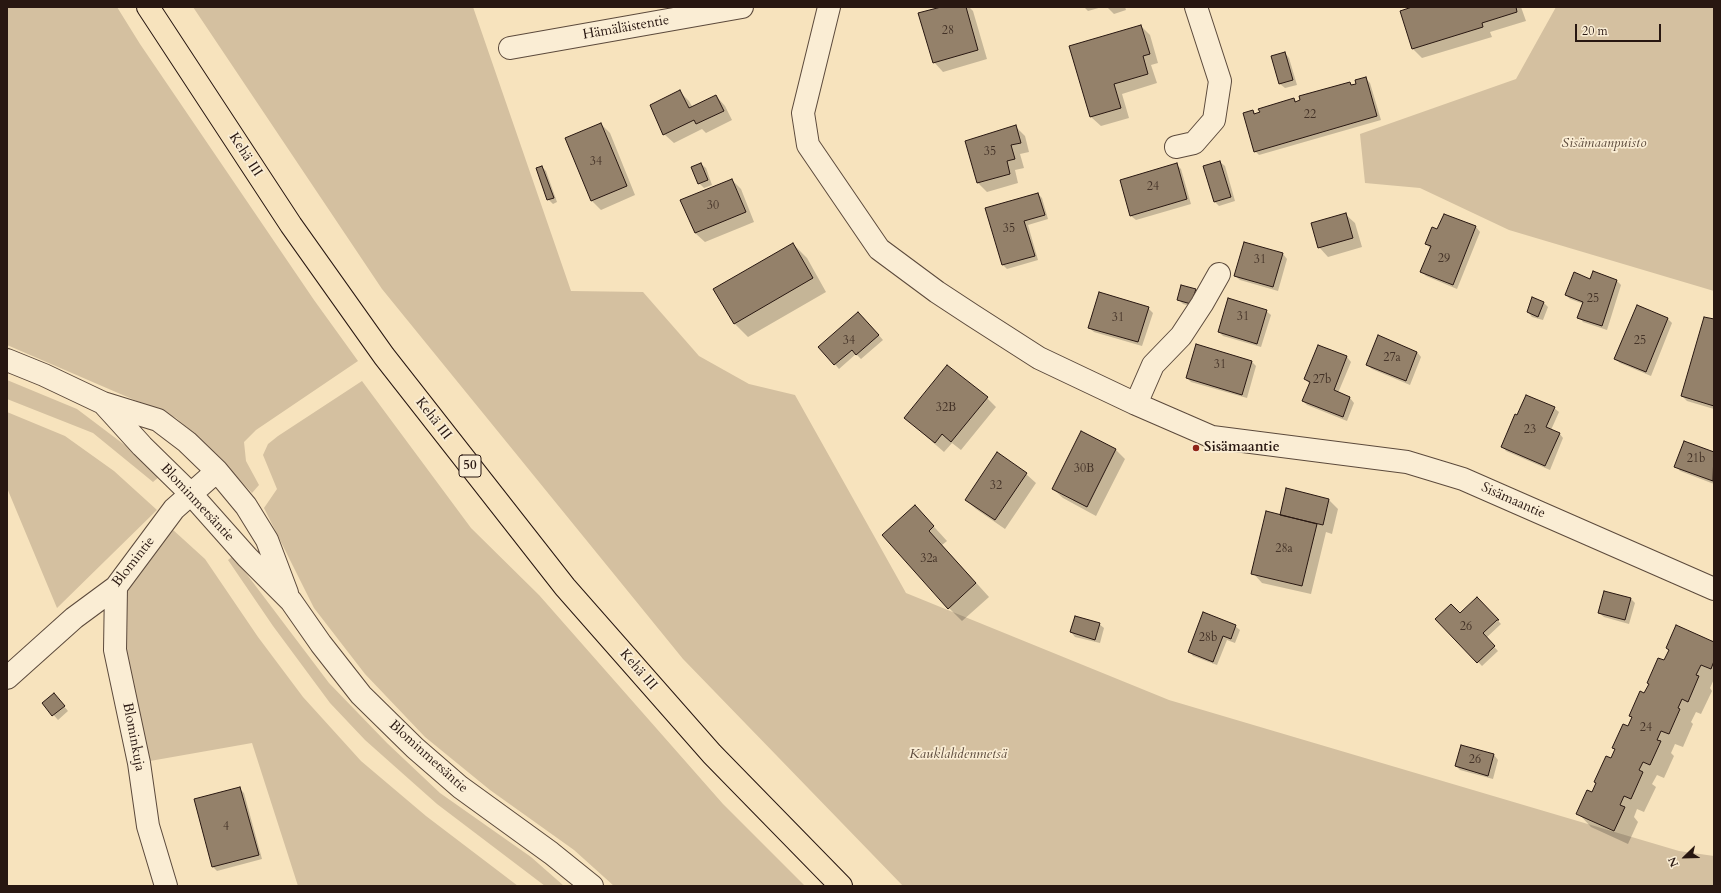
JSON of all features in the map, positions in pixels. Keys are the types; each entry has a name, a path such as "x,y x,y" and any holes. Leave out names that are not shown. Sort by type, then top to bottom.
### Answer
{"highway":[{"name":"Kehä III","path":"148,7 291,225 384,356 565,587 712,754 841,886"}],"street":[{"name":"Hämäläistentie","path":"510,48 742,7"},
{"name":"Sisämaantie","path":"829,7 803,113 808,145 879,249 937,292 1039,358 1136,404 1212,437 1407,462 1463,479 1714,589"},
{"path":"1176,147 1194,143 1214,120 1220,81 1196,7"},
{"path":"1136,404 1153,365 1181,336 1219,274"},
{"name":"Blominmetsäntie","path":"7,360 44,375 103,403 158,420 187,442 217,471 246,506 267,540 291,601"},
{"name":"Blominmetsäntie","path":"103,403 142,446 191,494 247,557 291,601 321,644 361,695 415,748 460,787 551,853 592,886"},
{"name":"Blomintie","path":"7,678 74,618 116,587 174,508 217,471"},
{"name":"Blominkuja","path":"116,587 115,650 139,763 148,826 166,886"}],"green space":[{"path":"7,7 117,7 140,44 314,300 358,361 256,430 244,442 246,461 259,485 252,493 205,443 176,418 7,345"},
{"name":"Kauklahdenmetsä","path":"193,7 473,7 571,291 643,292 699,356 749,384 795,395 906,593 1169,700 1679,851 1714,856 1714,886 903,886 683,659 382,289"},
{"name":"Sisämaanpuisto","path":"1556,7 1714,7 1714,291 1509,230 1420,188 1365,183 1360,134 1516,79"},
{"path":"7,380 77,409 130,449 160,476 153,482 93,433 7,399"},
{"path":"362,381 471,528 539,595 723,804 805,886 614,886 574,850 490,790 425,737 365,674 314,608 264,508 277,489 263,455 268,444 278,436"},
{"path":"7,412 65,436 114,471 157,510 57,608 7,488"},
{"path":"172,529 205,559 258,637 303,697 361,761 426,816 518,886 298,886 252,743 150,761 121,657 120,604 141,569"},
{"path":"233,556 329,683 387,743 440,793 531,857 564,886 545,886 437,804 365,740 330,703 273,626 228,560"}],"building":[{"path":"941,7 966,7 978,50 933,63 918,13"},
{"path":"1412,7 1516,7 1517,12 1482,23 1483,27 1412,49 1400,11"},
{"path":"1141,25 1150,54 1143,56 1148,74 1114,84 1121,108 1090,117 1069,46"},
{"path":"1285,52 1293,80 1279,84 1271,56"},
{"path":"1366,77 1377,116 1254,152 1243,113 1253,110 1254,114 1260,112 1258,109 1294,98 1295,102 1300,100 1299,96 1350,82 1351,85 1356,84 1355,80"},
{"path":"680,90 689,108 716,95 724,111 696,124 694,120 663,135 650,105"},
{"path":"601,123 627,186 591,201 565,138"},
{"path":"1016,125 1021,143 1011,145 1015,159 1007,161 1010,174 977,183 965,141"},
{"path":"1220,161 1231,197 1214,202 1203,166"},
{"path":"701,163 708,180 698,184 691,167"},
{"path":"1177,163 1187,199 1130,216 1120,180"},
{"path":"542,166 554,198 547,200 536,168"},
{"path":"732,179 746,212 695,233 680,200"},
{"path":"1038,193 1045,215 1024,221 1035,256 1002,265 985,208"},
{"path":"1346,213 1353,238 1318,248 1311,223"},
{"path":"1444,214 1476,226 1453,285 1420,272 1431,246 1425,244 1432,227 1437,229"},
{"path":"1244,242 1283,253 1273,287 1234,276"},
{"path":"793,243 813,278 734,324 713,289"},
{"path":"1593,271 1617,280 1602,326 1577,318 1583,302 1565,295 1574,272 1590,279"},
{"path":"1181,285 1196,289 1191,304 1177,300"},
{"path":"1099,292 1149,307 1138,342 1088,328"},
{"path":"1532,297 1544,302 1538,317 1527,312"},
{"path":"1228,298 1267,310 1257,344 1218,332"},
{"path":"1637,305 1668,318 1646,372 1614,359"},
{"path":"858,312 879,335 856,355 852,350 834,365 818,347"},
{"path":"1704,317 1714,319 1714,406 1681,396"},
{"path":"1378,335 1417,352 1406,381 1366,365"},
{"path":"1196,344 1252,361 1242,395 1186,378"},
{"path":"1318,345 1347,356 1334,390 1350,397 1343,417 1302,401 1310,382 1304,379"},
{"path":"947,365 988,397 951,442 942,434 935,443 904,418"},
{"path":"1526,395 1555,407 1546,427 1560,433 1545,466 1501,447 1515,414 1517,415"},
{"path":"1081,431 1116,449 1087,507 1052,489"},
{"path":"1684,441 1714,452 1713,481 1674,467"},
{"path":"997,452 1027,473 995,520 965,500"},
{"path":"1286,488 1329,499 1323,525 1280,515"},
{"path":"915,505 934,526 929,531 976,583 948,609 882,535"},
{"path":"1266,511 1317,524 1302,586 1251,574"},
{"path":"1604,591 1631,598 1625,620 1598,613"},
{"path":"1477,597 1499,620 1497,620 1483,633 1495,646 1477,663 1435,619 1451,604 1460,613"},
{"path":"1203,612 1236,625 1231,639 1223,636 1213,662 1188,652"},
{"path":"1075,616 1100,623 1095,640 1070,632"},
{"path":"1676,625 1714,642 1714,661 1711,669 1701,665 1696,675 1699,676 1688,702 1682,699 1678,708 1680,709 1669,734 1661,731 1657,740 1661,741 1650,765 1643,762 1639,770 1643,772 1631,799 1624,796 1620,805 1625,807 1614,831 1576,814 1587,790 1592,792 1596,783 1594,782 1606,756 1611,758 1615,749 1612,748 1623,724 1628,726 1632,717 1629,716 1640,691 1644,693 1649,684 1647,683 1658,658 1664,660 1669,650 1666,648"},
{"path":"54,693 65,706 52,716 42,703"},
{"path":"1461,745 1494,754 1488,776 1455,766"},
{"path":"240,787 259,855 212,867 194,799"}],"place":[{"name":"Sisämaantie","path":"1196,448"}]}
